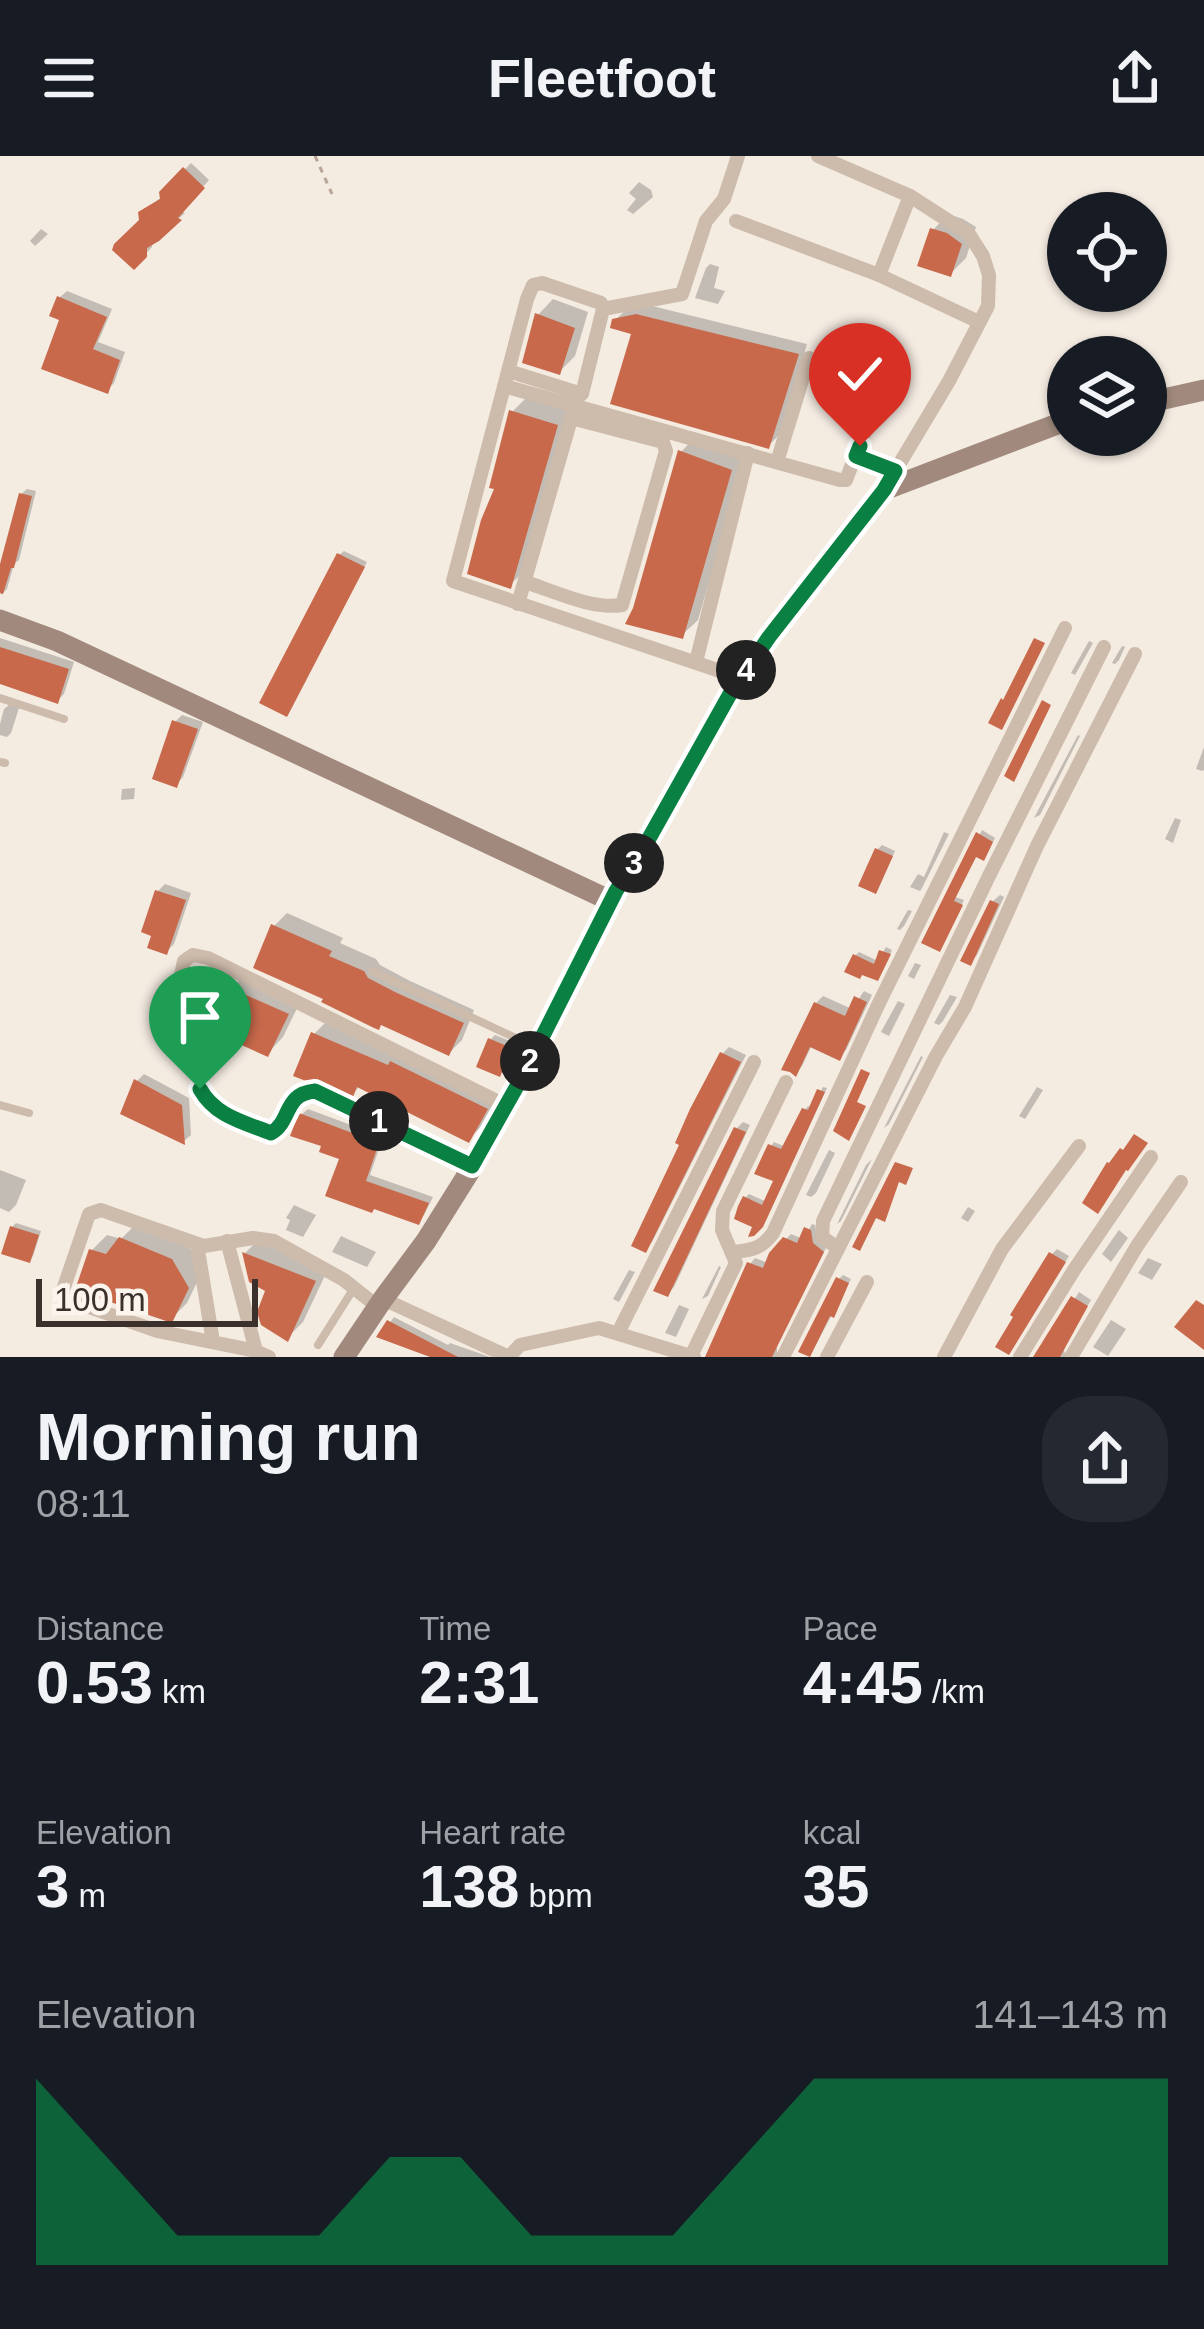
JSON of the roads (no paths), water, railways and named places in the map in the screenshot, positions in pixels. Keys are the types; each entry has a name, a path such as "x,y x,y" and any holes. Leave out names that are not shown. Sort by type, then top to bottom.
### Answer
{"street":[{"path":"603,309 682,294 706,220 724,199 738,156"},
{"path":"344,1357 427,1241 472,1166 610,901 741,678 889,481 980,322 990,295 989,275 969,234 910,196 818,156"},
{"path":"879,275 910,196"},
{"path":"736,221 879,275 980,322"},
{"path":"506,379 582,394 601,303 542,283 533,285 527,299 506,379 453,581 741,678"},
{"path":"777,462 809,358"},
{"path":"506,379 573,413 663,442 666,451 622,605 598,604 525,582"},
{"path":"1167,398 1204,390"},
{"path":"573,413 846,480 873,410"},
{"path":"518,604 573,413"},
{"path":"889,481 1047,427"},
{"path":"696,662 748,453"},
{"path":"856,456 889,481"},
{"path":"0,620 57,641 610,901"},
{"path":"733,1252 764,1246 773,1233 879,1003 1066,628"},
{"path":"838,1248 822,1237 823,1221 1104,646"},
{"path":"783,1357 965,1007 1037,846 1135,654"},
{"path":"472,1166 315,1091 304,1092 290,1103 278,1130 271,1133 224,1115 208,1103 200,1089 181,975 184,962 193,955 208,958 507,1106"},
{"path":"618,1334 754,1062"},
{"path":"263,1354 157,1331 69,1300 64,1295 89,1214 100,1210 197,1244 214,1246 253,1238 274,1241 381,1303 509,1357 520,1345 598,1328 693,1356 736,1263 722,1229 723,1211 786,1082"},
{"path":"944,1357 1002,1249 1079,1146"},
{"path":"1020,1357 1151,1157"},
{"path":"1071,1357 1181,1182"},
{"path":"226,1241 263,1354"},
{"path":"197,1244 213,1342"},
{"path":"827,1357 867,1282"}],"lane":[{"path":"0,698 64,719"},
{"path":"372,971 537,1048"},
{"path":"0,1105 29,1113"},
{"path":"318,1345 355,1287"}]}
